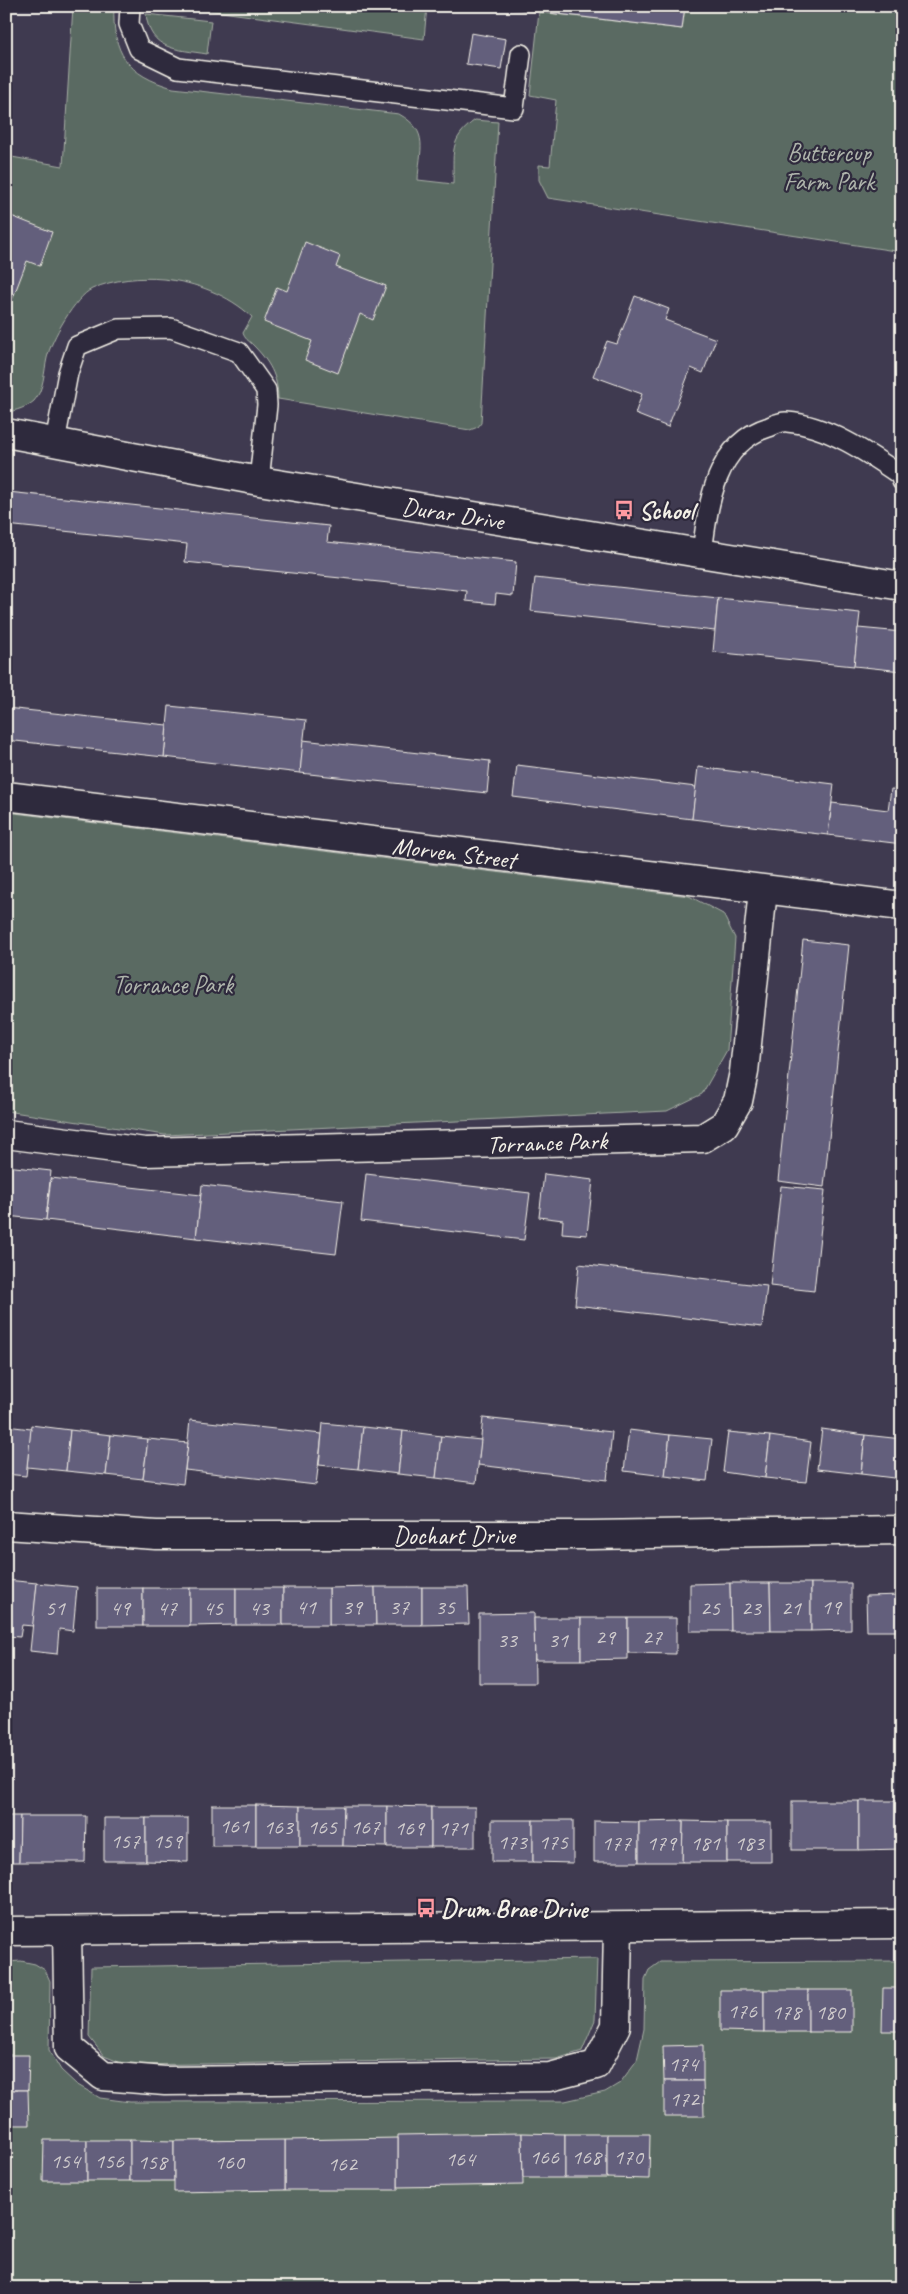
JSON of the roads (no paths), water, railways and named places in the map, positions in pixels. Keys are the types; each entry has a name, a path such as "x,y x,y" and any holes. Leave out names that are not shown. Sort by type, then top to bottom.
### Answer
{"street":[{"name":"Durar Drive","path":"6,433 259,481 902,586"},
{"name":"Morven Street","path":"6,796 902,906"},
{"name":"Torrance Park","path":"6,1134 145,1152 703,1138 724,1125 738,1102 744,1072 763,890"},
{"name":"Dochart Drive","path":"6,1525 166,1535 591,1536 902,1530"},
{"path":"6,1931 902,1924"},
{"path":"67,1931 69,2048 103,2076 184,2080 550,2076 596,2065 616,2026 618,1927"}],"lane":[{"path":"130,6 129,24 139,49 178,68 514,108 521,54"},
{"path":"54,442 68,373 77,346 118,329 171,328 240,352 266,390 267,406 259,481"},
{"path":"702,553 707,510 718,474 735,447 757,430 786,422 822,431 865,451 900,475 902,481"}],"place":[{"name":"School","path":"624,510"},
{"name":"Drum Brae Drive","path":"426,1908"}],"park label":[{"name":"Buttercup Farm Park","path":"829,166"}]}
